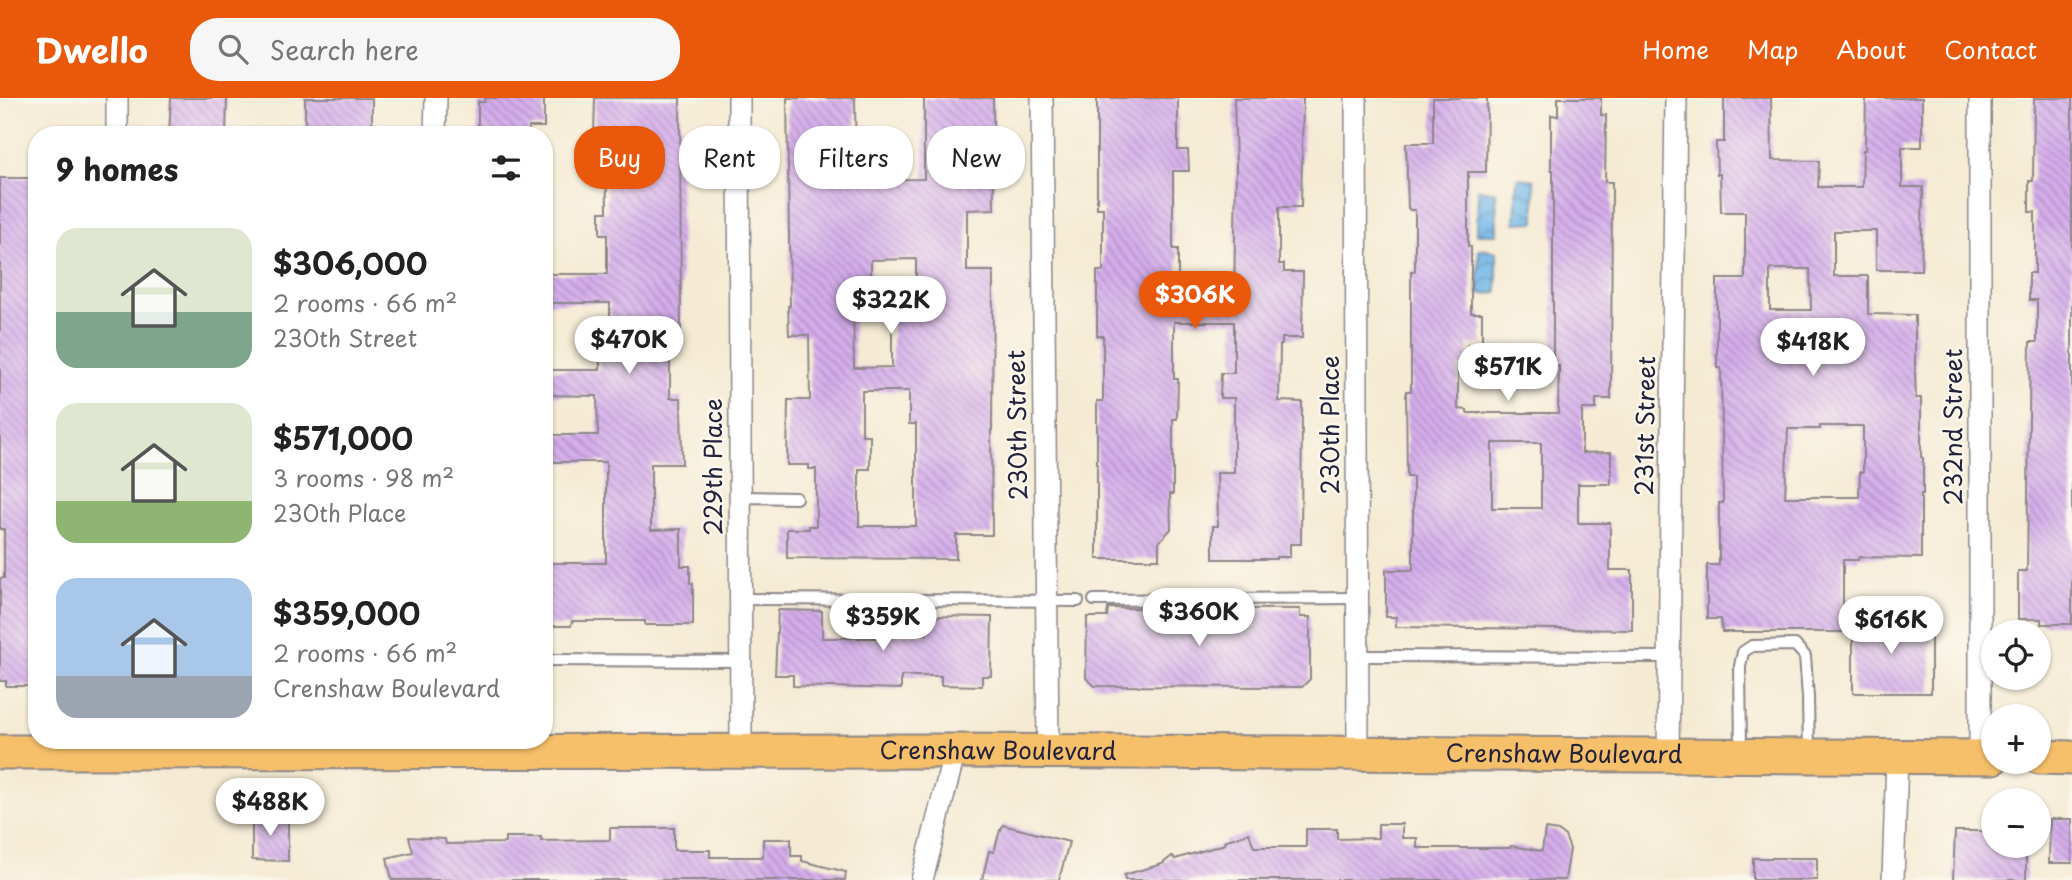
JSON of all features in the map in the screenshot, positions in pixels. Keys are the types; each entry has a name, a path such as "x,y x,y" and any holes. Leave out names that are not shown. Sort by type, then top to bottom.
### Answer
{"main road":[{"name":"Crenshaw Boulevard","path":"553,748 741,752 1981,757"},
{"name":"Crenshaw Boulevard","path":"0,752 58,749"},
{"path":"2051,757 2072,758"}],"street":[{"path":"117,98 117,126"},
{"path":"435,126 436,98"},
{"name":"229th Place","path":"739,98 741,752"},
{"name":"230th Street","path":"1042,98 1048,752"},
{"name":"230th Place","path":"1356,98 1358,753"},
{"name":"231st Street","path":"1668,755 1676,98"},
{"name":"232nd Street","path":"1980,98 1986,704"},
{"path":"922,880 956,751"},
{"path":"1893,880 1897,757"}],"lane":[{"path":"740,497 796,498"},
{"path":"1094,600 1358,598"},
{"path":"741,599 1078,601"},
{"path":"1741,757 1740,666 1743,652 1752,646 1795,645 1805,656 1809,756"},
{"path":"1358,656 1669,657"},
{"path":"553,660 741,661"}],"water":[{"path":"1517,178 1534,180 1535,222 1515,223"},
{"path":"1478,189 1496,192 1497,234 1477,234"},
{"path":"1479,249 1497,252 1497,293 1478,294"}],"building":[{"path":"171,98 227,98 226,126 169,126"},
{"path":"305,98 372,98 372,126 305,126"},
{"path":"485,98 544,98 544,126 478,126 478,102 485,102"},
{"path":"595,98 680,98 681,334 670,334 670,398 681,398 682,464 651,464 651,530 681,529 681,566 690,566 690,583 693,583 693,625 645,625 645,621 572,621 571,626 553,626 553,563 606,563 606,462 553,462 553,435 598,435 597,396 553,395 553,370 600,370 600,342 610,342 610,303 553,303 553,274 607,274 607,235 600,235 600,212 607,212 607,189 665,189 665,126 594,126"},
{"path":"787,98 855,98 855,126 794,126 794,189 913,189 913,179 924,179 924,98 993,98 993,126 927,126 927,189 994,189 994,209 967,210 967,271 993,271 992,535 956,535 956,559 787,558 787,529 809,529 809,526 816,526 816,469 809,469 809,465 787,465 788,400 810,400 809,335 789,335","holes":["916,259 916,312 892,312 892,367 854,368 853,298 871,298 871,260","862,391 909,391 909,424 916,424 916,526 859,526 859,469 870,469 870,435 862,435"]},
{"path":"1097,98 1178,98 1178,150 1188,150 1189,171 1173,171 1173,249 1178,249 1178,304 1234,303 1234,98 1303,98 1301,207 1279,207 1279,264 1284,264 1284,272 1303,272 1302,338 1282,338 1280,345 1279,401 1302,402 1301,544 1290,544 1290,557 1213,559 1213,526 1218,526 1217,473 1234,473 1234,398 1220,398 1221,373 1234,373 1234,322 1174,322 1174,379 1178,379 1177,419 1173,419 1171,529 1159,542 1159,559 1097,559 1097,401 1103,401 1103,336 1097,336 1097,271 1103,271 1103,208 1097,208"},
{"path":"1433,98 1487,98 1486,172 1468,172 1471,313 1482,313 1482,344 1468,345 1469,366 1458,366 1458,409 1467,410 1467,413 1558,413 1559,366 1553,366 1551,115 1558,116 1558,98 1601,98 1601,115 1606,115 1605,182 1612,182 1611,399 1596,399 1596,409 1582,409 1582,453 1611,452 1611,484 1578,484 1578,523 1610,523 1610,570 1632,570 1632,630 1396,627 1396,617 1386,617 1386,570 1413,570 1413,477 1407,477 1406,391 1411,391 1411,271 1415,271 1415,210 1408,208 1406,143 1433,143","holes":["1492,443 1541,443 1541,508 1492,508"]},
{"path":"1724,98 1771,98 1772,160 1819,161 1818,187 1862,187 1866,98 1922,98 1922,147 1902,147 1902,187 1923,187 1921,270 1876,270 1876,231 1834,231 1834,276 1868,276 1868,314 1915,315 1916,398 1921,398 1923,458 1921,558 1859,557 1858,560 1843,560 1843,632 1722,632 1721,619 1707,619 1707,565 1719,565 1719,503 1723,503 1721,368 1717,368 1717,279 1745,279 1745,212 1721,212 1716,142 1724,142","holes":["1770,269 1810,269 1811,310 1770,310","1820,426 1863,426 1863,472 1860,472 1859,497 1785,497 1788,429 1820,429"]},
{"path":"2034,98 2072,98 2072,624 2051,624 2051,620 2041,619 2018,619 2018,571 2027,571 2030,342 2037,342 2037,300 2029,300 2029,273 2035,273 2035,212 2029,212 2029,181 2033,181"},
{"path":"0,178 28,178 28,686 6,686 6,681 0,681 0,578 4,578 4,529 0,529"},
{"path":"1108,608 1300,609 1300,617 1310,617 1310,679 1302,687 1095,686 1086,678 1087,617 1107,617"},
{"path":"778,610 822,611 822,638 881,638 881,633 927,634 927,616 992,617 991,676 982,676 982,686 941,685 941,676 901,676 901,689 793,686 793,675 775,675"},
{"path":"1853,617 1922,617 1922,637 1931,638 1931,693 1853,693"},
{"path":"252,815 288,815 288,861 252,860"},
{"path":"2051,819 2072,819 2072,863 2049,863"},
{"path":"1378,824 1402,824 1402,838 1417,838 1417,848 1511,846 1542,851 1545,829 1558,831 1565,836 1570,849 1565,880 1125,880 1124,875 1162,864 1172,856 1175,859 1225,844 1224,841 1249,833 1254,847 1306,847 1306,829 1337,829 1337,839 1378,838"},
{"path":"1003,825 1069,842 1059,880 982,880 989,851 994,852"},
{"path":"610,828 674,828 674,850 710,850 710,857 763,857 763,839 791,839 791,856 802,856 802,861 846,872 845,880 392,880 387,858 413,852 409,837 445,839 446,844 505,843 505,837 541,837 541,841 610,840"},
{"path":"1955,831 1981,831 1981,858 2026,858 2026,880 1953,880"},
{"path":"1753,858 1817,858 1817,880 1753,880"}]}
